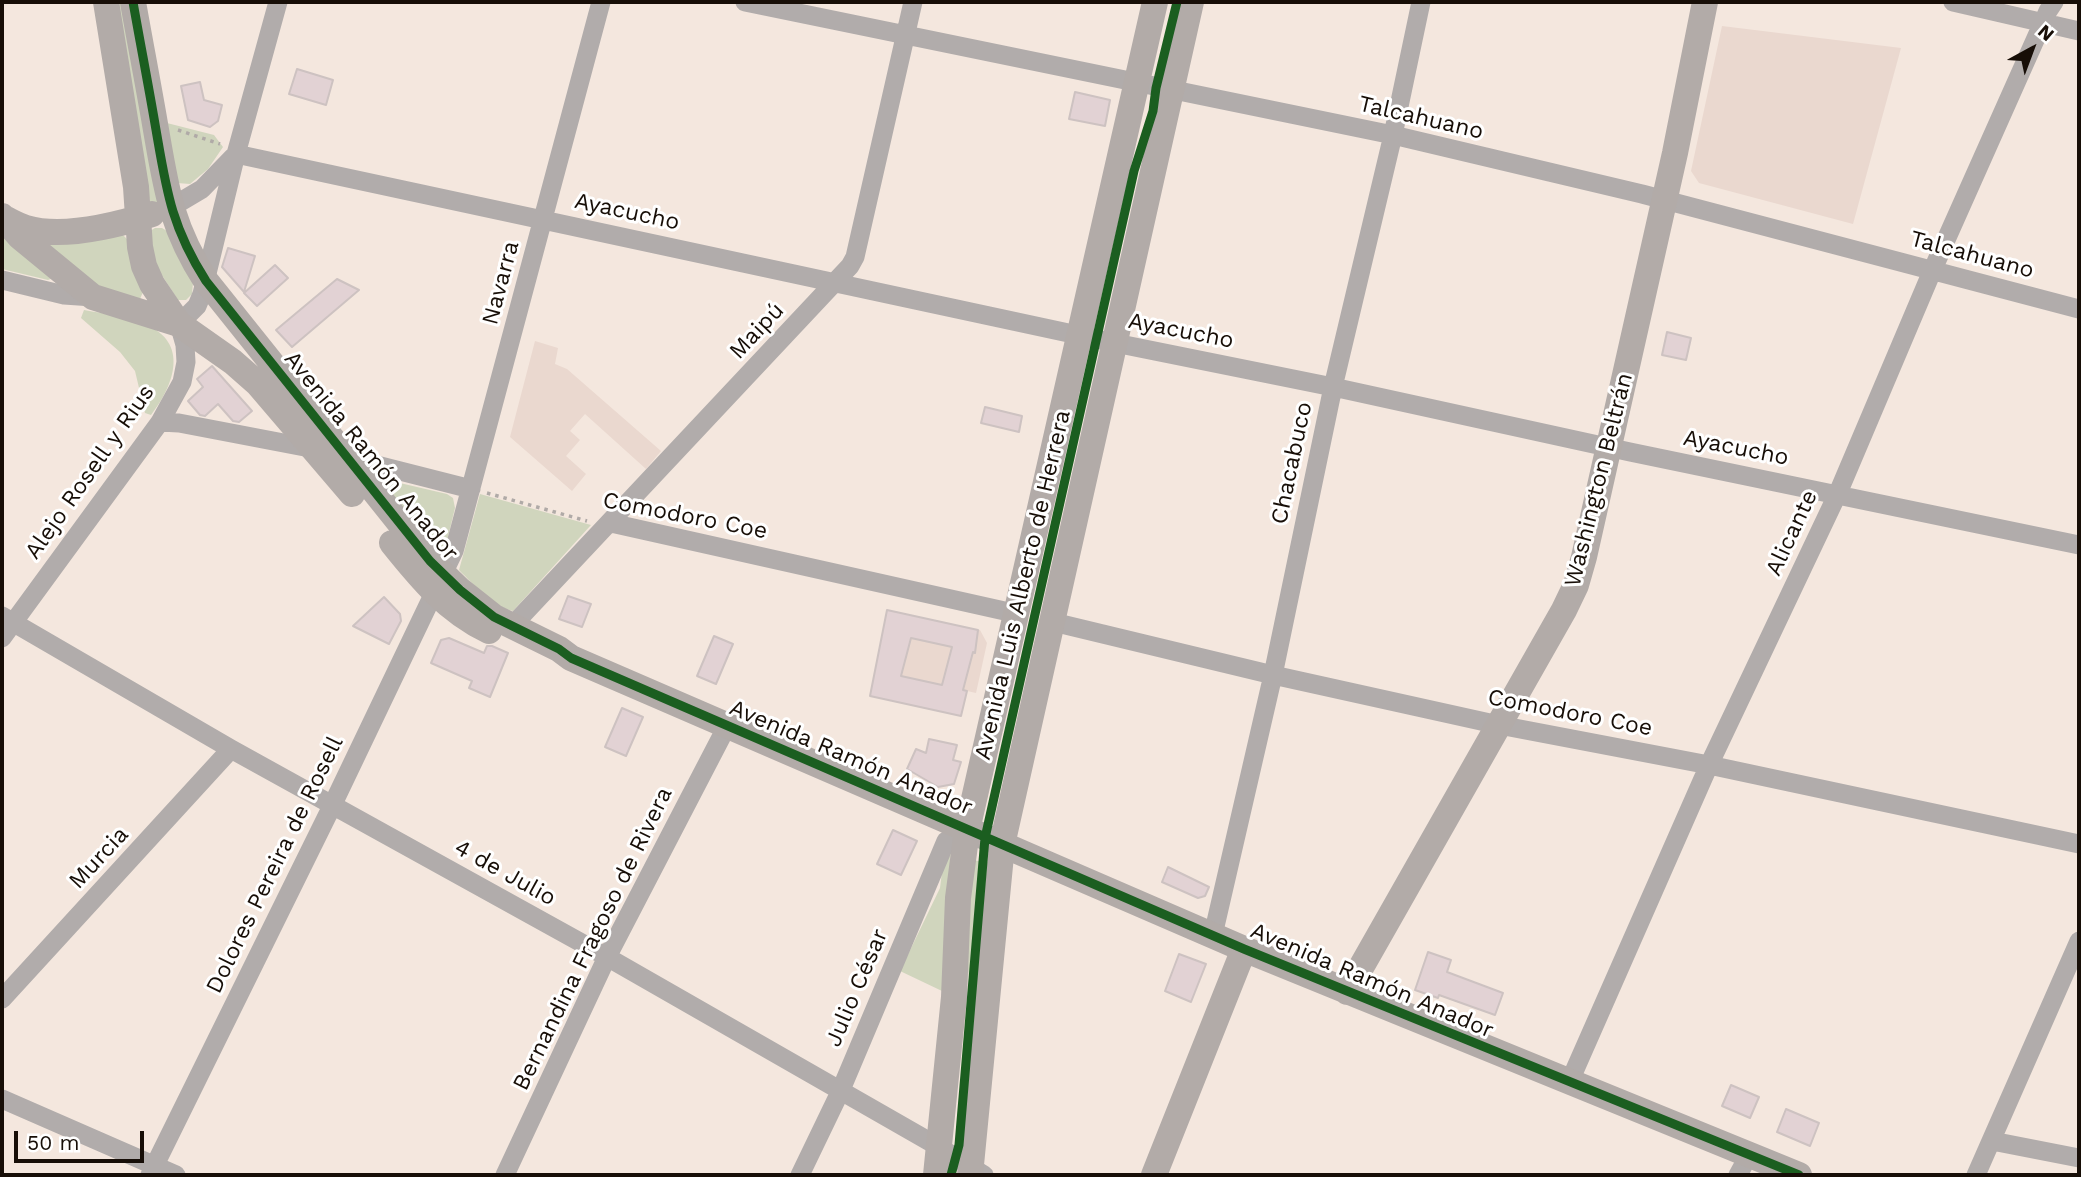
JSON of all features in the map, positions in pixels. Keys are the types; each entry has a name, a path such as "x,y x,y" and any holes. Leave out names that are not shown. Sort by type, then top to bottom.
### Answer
{"street":[{"name":"Avenida Ramón Anador","path":"106,2 135,175 144,266 162,301 179,324 233,362 258,384 438,584 571,658 727,726 1244,949 1569,1083 1743,1165 1799,1175"},
{"name":"Avenida Ramón Anador","path":"133,2 170,208 184,244 206,281 345,457 455,610 486,629 556,659 571,658"},
{"path":"2,280 64,295 93,297 179,324 197,306 206,281 236,154 278,2"},
{"name":"Navarra","path":"438,584 454,551 601,2"},
{"name":"Talcahuano","path":"745,2 1393,135 1664,200 2079,309"},
{"name":"Maipú","path":"512,626 850,266 855,257 913,2"},
{"name":"Avenida Luis Alberto de Herrera","path":"936,1175 954,997 958,898 967,830 1155,2"},
{"name":"Avenida Luis Alberto de Herrera","path":"975,1173 1002,845 1191,2"},
{"name":"Chacabuco","path":"1213,935 1273,676 1333,387 1393,135 1421,2"},
{"name":"Washington Beltrán","path":"1347,992 1576,585 1664,200 1705,2"},
{"path":"1953,2 2079,31"},
{"name":"Alicante","path":"1569,1083 1709,765 1838,493 1933,269 2054,2"},
{"path":"3,217 27,228 54,231 100,227 138,219 170,208 202,189 236,154"},
{"name":"Ayacucho","path":"236,154 1115,343 2079,545"},
{"path":"3,217 20,237 93,297"},
{"name":"Alejo Rosell y Rius","path":"5,625 160,422 182,382 186,354 179,324"},
{"path":"160,422 179,423 315,450"},
{"path":"345,457 471,489"},
{"name":"Comodoro Coe","path":"611,523 1018,614"},
{"name":"Dolores Pereira de Rosell","path":"152,1171 438,584"},
{"name":"Comodoro Coe","path":"1053,622 1273,676 1499,725 1709,765 2079,844"},
{"name":"4 de Julio","path":"5,625 607,957 939,1147 975,1173"},
{"name":"Bernandina Fragoso de Rivera","path":"505,1175 607,957 727,726"},
{"name":"Murcia","path":"2,999 231,749"},
{"name":"Julio César","path":"800,1175 840,1092 946,841 967,830"},
{"path":"1976,1175 2079,941"},
{"path":"1154,1175 1244,949"},
{"path":"2,1099 152,1171 176,1175"},
{"path":"1992,1141 2079,1158"}],"path":[{"path":"156,128 170,127 213,140 236,154"}],"shaded area":[{"path":"1722,26 1901,48 1853,224 1699,183 1691,171"},
{"path":"535,341 558,348 555,364 567,369 661,451 646,469 585,414 570,431 580,440 566,456 586,474 572,491 510,437"},
{"path":"887,610 980,630 987,643 976,693 875,670"}],"green space":[{"path":"115,2 123,2 158,201 156,203 150,203"},
{"path":"163,122 214,135 223,147 208,169 190,184 177,183"},
{"path":"2,228 53,278 48,280 2,269"},
{"path":"155,228 167,231 193,283 192,294 186,300 178,300 154,263 150,231"},
{"path":"123,235 128,240 143,292 140,299 104,290 43,242"},
{"path":"84,310 142,323 162,334 170,345 173,368 170,380 151,415 145,413 135,371 120,352 81,318"},
{"path":"387,480 447,494 453,498 455,508 441,556 384,484"},
{"path":"480,494 591,525 513,611 491,600 459,570"},
{"path":"951,853 942,991 900,971 940,888 942,872"},
{"path":"969,860 989,862 967,1127 957,1127 969,978 964,943"}],"building":[{"path":"297,69 333,80 326,105 289,94"},
{"path":"200,82 204,100 222,105 218,121 210,127 188,120 181,86"},
{"path":"1075,92 1110,100 1105,126 1069,119"},
{"path":"228,248 255,256 244,292 222,267"},
{"path":"275,265 288,278 257,306 244,293"},
{"path":"337,279 359,290 292,347 276,330"},
{"path":"1667,332 1691,338 1686,360 1662,355"},
{"path":"212,366 252,411 239,422 233,421 218,404 205,416 200,415 188,401 203,387 197,379"},
{"path":"985,407 1022,416 1019,432 981,423"},
{"path":"568,596 591,604 582,627 559,619"},
{"path":"384,597 400,614 401,621 389,644 353,626"},
{"path":"887,610 978,630 975,653 973,652 963,690 967,691 961,716 870,696","holes":["911,638 952,647 942,685 901,676"]},
{"path":"714,636 733,644 716,684 697,676"},
{"path":"449,638 484,653 487,646 492,646 508,653 490,697 469,688 472,681 431,663 441,640"},
{"path":"622,708 643,717 626,756 605,747"},
{"path":"929,739 957,745 953,760 961,762 954,784 938,787 907,769 916,749 926,753"},
{"path":"893,830 917,841 901,875 877,864"},
{"path":"1168,867 1209,887 1205,896 1198,898 1162,882"},
{"path":"1428,952 1451,960 1447,972 1503,993 1495,1015 1439,995 1438,998 1415,990"},
{"path":"1179,954 1206,964 1191,1002 1165,991"},
{"path":"1731,1085 1759,1097 1750,1118 1722,1106"},
{"path":"1786,1109 1819,1123 1810,1146 1777,1132"}],"cycle path":[{"path":"133,2 166,187 184,242 194,261 206,281 430,561 494,617 559,649 571,658 1244,949 1799,1175"},
{"path":"951,1175 959,1145 985,838 1134,171 1153,111 1177,2"}]}
